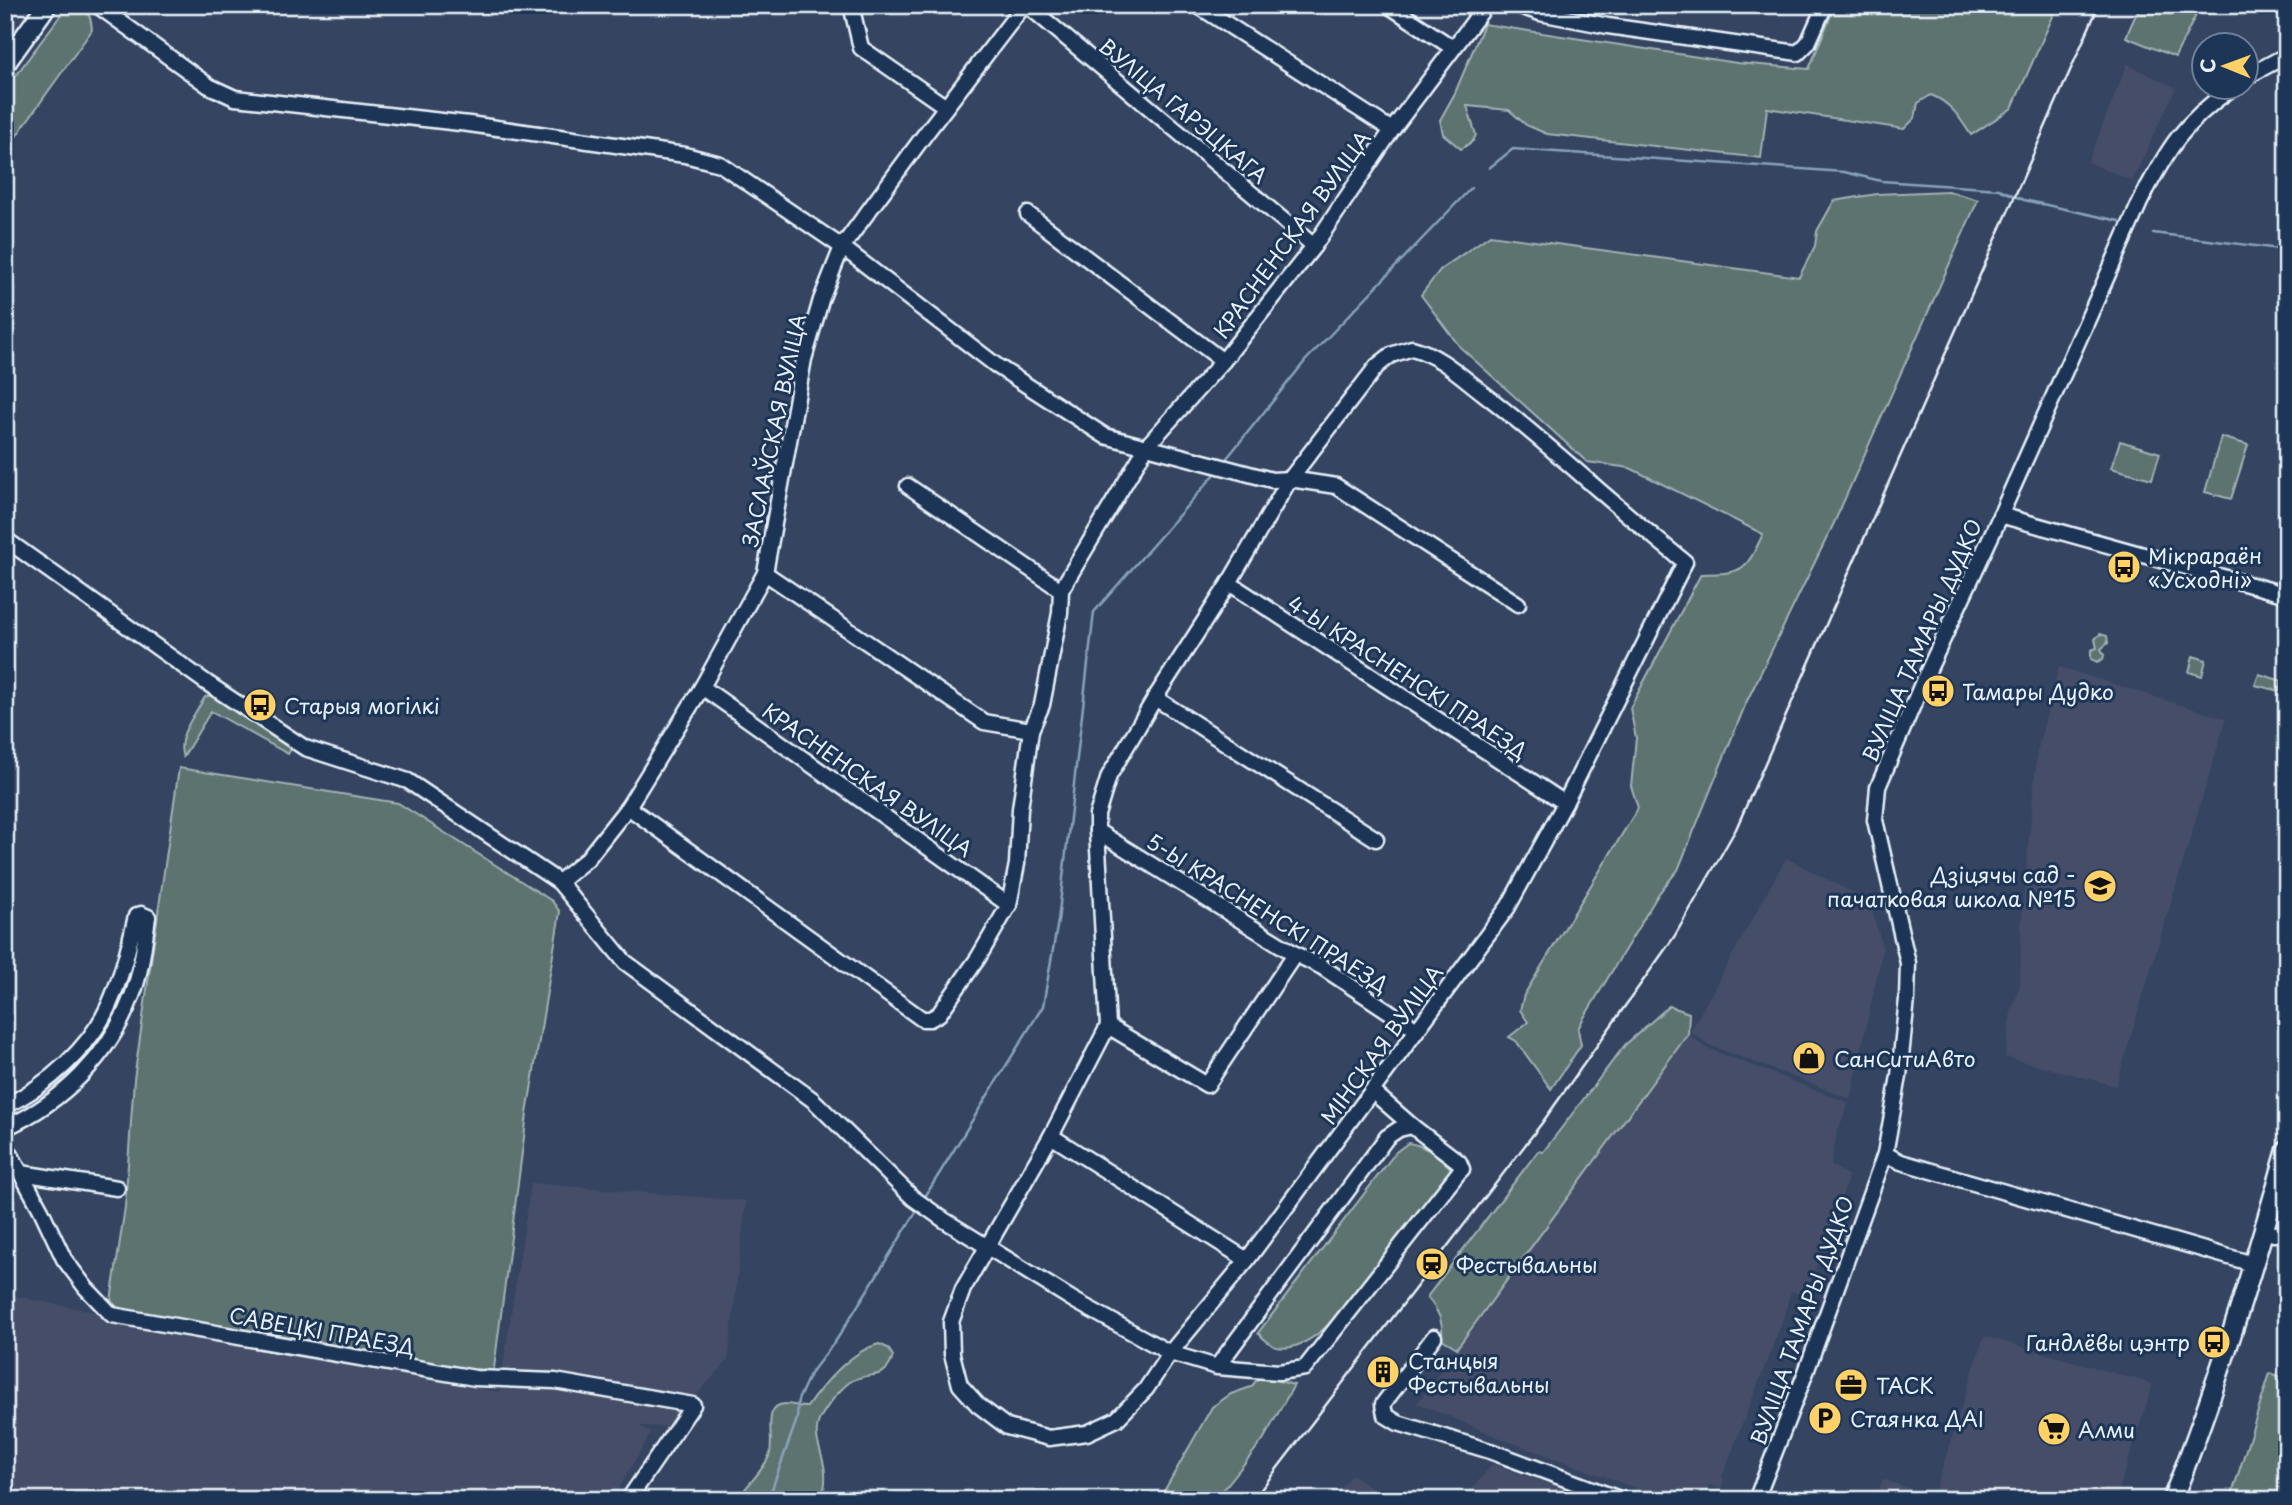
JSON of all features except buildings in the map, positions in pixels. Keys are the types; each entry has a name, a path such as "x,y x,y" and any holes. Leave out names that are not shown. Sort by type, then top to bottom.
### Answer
{"main road":[{"path":"5,64 47,5"},
{"path":"2172,1500 2196,1440 2287,1150"}],"street":[{"path":"97,5 209,86 234,98 469,124 685,155 720,164 842,247 1008,373 1105,436 1272,480 1290,478 1336,486 1518,604"},
{"path":"851,5 861,48 946,107"},
{"name":"ЗАСЛАЎСКАЯ ВУЛІЦА","path":"559,882 587,859 628,807 702,687 765,573 804,359 821,300 842,247 1026,5"},
{"name":"ВУЛІЦА ГАРЭЦКАГА","path":"1026,5 1314,246"},
{"path":"1197,5 1392,130"},
{"path":"1388,5 1454,48"},
{"name":"КРАСНЕНСКАЯ ВУЛІЦА","path":"628,807 922,1019 930,1019 939,1014 978,958 1009,905 1017,864 1020,809 1031,730 1042,705 1060,613 1061,590 1147,446 1223,361 1314,246 1392,130 1486,5"},
{"path":"1517,5 1539,13 1608,26 1798,54 1808,43 1825,5"},
{"path":"2260,69 2287,55"},
{"name":"ВУЛІЦА ТАМАРЫ ДУДКО","path":"1756,1500 1806,1372 1885,1154 1899,1076 1908,963 1875,820 1878,787 2141,200 2173,142 2197,114 2213,102"},
{"name":"КРАСНЕНСКАЯ ВУЛІЦА","path":"1028,214 1223,361"},
{"name":"МІНСКАЯ ВУЛІЦА","path":"988,1246 963,1289 951,1322 952,1354 960,1385 978,1405 1007,1427 1049,1438 1087,1433 1118,1419 1146,1390 1170,1353 1247,1260 1508,907 1565,803 1685,562 1637,525 1508,412 1428,352 1412,348 1391,355 1377,366 1290,478"},
{"path":"988,1246 1051,1136 1108,1026 1097,815 1110,776 1290,478"},
{"path":"908,486 1061,590"},
{"name":"ВУЛІЦА ТАМАРЫ ДУДКО","path":"2000,514 2287,595"},
{"path":"5,539 207,683 305,748 408,781 521,855 559,882 625,962 813,1100 913,1198 1075,1301 1170,1353 1217,1367 1279,1372 1305,1368 1462,1169 1458,1162 1372,1091"},
{"path":"765,573 984,722 1031,730"},
{"name":"4-Ы КРАСНЕНСКІ ПРАЕЗД","path":"1229,583 1565,803"},
{"name":"КРАСНЕНСКАЯ ВУЛІЦА","path":"702,687 1009,905"},
{"path":"1155,698 1376,839"},
{"name":"5-Ы КРАСНЕНСКІ ПРАЕЗД","path":"1097,831 1295,954 1322,967 1417,1030"},
{"path":"5,1106 23,1098 54,1074 88,1040 108,1007 130,946 136,916 141,914 148,917 133,994 118,1029 89,1068 61,1096 5,1128"},
{"path":"1108,1026 1207,1085 1295,954"},
{"path":"1217,1367 1387,1137 1399,1129 1412,1126"},
{"path":"1051,1136 1247,1260"},
{"name":"САВЕЦКІ ПРАЕЗД","path":"5,1144 64,1259 86,1288 112,1315 475,1378 555,1381 693,1405 628,1500"},
{"path":"1885,1154 1901,1162 2253,1264"},
{"path":"21,1173 117,1188"},
{"path":"2263,1231 2287,1233"},
{"path":"1434,1337 1383,1404 1385,1416 1398,1423 1490,1451 1622,1500"}],"shaded area":[{"path":"2127,64 2176,88 2132,181 2088,162"},
{"name":"Дзіцячы сад - пачатковая школа №15","path":"2059,667 2226,719 2116,1086 2005,1057 2011,1012 2020,985 2021,926 2037,751"},
{"path":"1786,858 1869,901 1883,948 1851,1099 1709,1045 1690,1032"},
{"path":"1688,1034 1707,1048 1849,1103 1837,1133 1831,1165 1849,1176 1806,1296 1791,1291 1781,1325 1722,1477 1724,1479 1721,1489 1709,1485 1705,1500 1668,1500 1507,1441 1417,1403"},
{"path":"531,1183 746,1201 728,1361 666,1427 640,1426 651,1433 612,1500 5,1500 5,1294 499,1392"},
{"path":"1984,1336 2153,1384 2116,1500 1875,1500 1883,1479 1933,1497"},
{"path":"1492,1464 1594,1500 1463,1500"},
{"path":"1352,1474 1389,1500 1332,1500"}],"green space":[{"path":"1835,5 2058,5 2012,108 1971,135 1949,106 1931,95 1918,103 1915,118 1904,129 1767,108 1761,158 1547,134 1526,125 1509,110 1467,106 1476,135 1473,141 1461,149 1443,134 1440,120 1455,93 1484,24 1737,63 1809,69"},
{"path":"2140,5 2201,5 2175,57 2126,37"},
{"path":"76,6 88,15 92,30 5,152 5,90 66,8"},
{"path":"1948,191 1978,200 1834,523 1746,703 1678,870 1659,893 1582,1021 1578,1029 1581,1045 1551,1089 1516,1041 1509,1037 1528,1022 1520,1010 1524,995 1638,808 1631,786 1636,738 1630,708 1701,574 1726,573 1741,568 1752,556 1763,534 1630,468 1587,462 1460,347 1421,295 1440,270 1490,235 1799,277 1815,246 1817,231 1834,201 1877,194"},
{"path":"2221,437 2248,445 2231,499 2205,492"},
{"path":"2120,441 2160,453 2152,479 2111,468"},
{"path":"2100,634 2107,636 2108,643 2101,649 2103,659 2097,662 2091,659 2091,650 2097,648 2095,639"},
{"path":"2193,656 2206,660 2202,676 2189,672"},
{"path":"2259,674 2282,681 2279,691 2255,685"},
{"path":"211,695 288,743 291,749 288,754 211,711 183,757 181,750 184,734 205,697"},
{"path":"179,768 398,803 552,901 560,912 527,1114 493,1376 122,1312 111,1301 125,1207 134,1079"},
{"path":"1669,1006 1689,1013 1688,1034 1457,1348 1442,1339 1439,1316 1427,1297 1538,1151 1543,1152 1625,1045"},
{"path":"1408,1143 1438,1156 1452,1170 1452,1177 1327,1326 1297,1345 1283,1348 1271,1345 1258,1333 1396,1152"},
{"path":"879,1344 888,1348 893,1356 886,1370 850,1382 831,1402 818,1422 817,1437 825,1476 822,1500 737,1500 769,1456 773,1410 785,1404 807,1407 829,1379 848,1361"},
{"path":"2270,1373 2287,1379 2287,1500 2239,1500 2231,1497"},
{"path":"1260,1376 1294,1385 1263,1440 1215,1500 1159,1500 1212,1407 1231,1394 1251,1387"}],"waterway":[{"path":"1489,168 1513,149 1844,172 1881,181 1999,189 2024,200 2119,221"},
{"path":"1227,458 1306,360 1471,188"},
{"path":"2153,233 2287,250"},
{"path":"923,1200 1043,1006 1058,921 1094,612 1215,474"},
{"path":"768,1500 797,1419 798,1400 810,1374 837,1339 918,1209"}],"railway":[{"path":"1253,1500 1542,1123 1674,937 1736,829 2099,5"}],"place":[{"name":"Мікрараён «Усходні»","path":"2124,567"},
{"name":"Тамары Дудко","path":"1938,691"},
{"name":"Старыя могілкі","path":"260,705"},
{"name":"Дзіцячы сад - пачатковая школа №15","path":"2100,886"},
{"name":"СанСитиАвто","path":"1809,1058"},
{"name":"Фестывальны","path":"1432,1264"},
{"name":"Гандлёвы цэнтр","path":"2214,1342"},
{"name":"Станцыя Фестывальны","path":"1383,1372"},
{"name":"ТАСК","path":"1851,1385"},
{"name":"Стаянка ДАІ","path":"1825,1418"},
{"name":"Алми","path":"2054,1429"}]}
